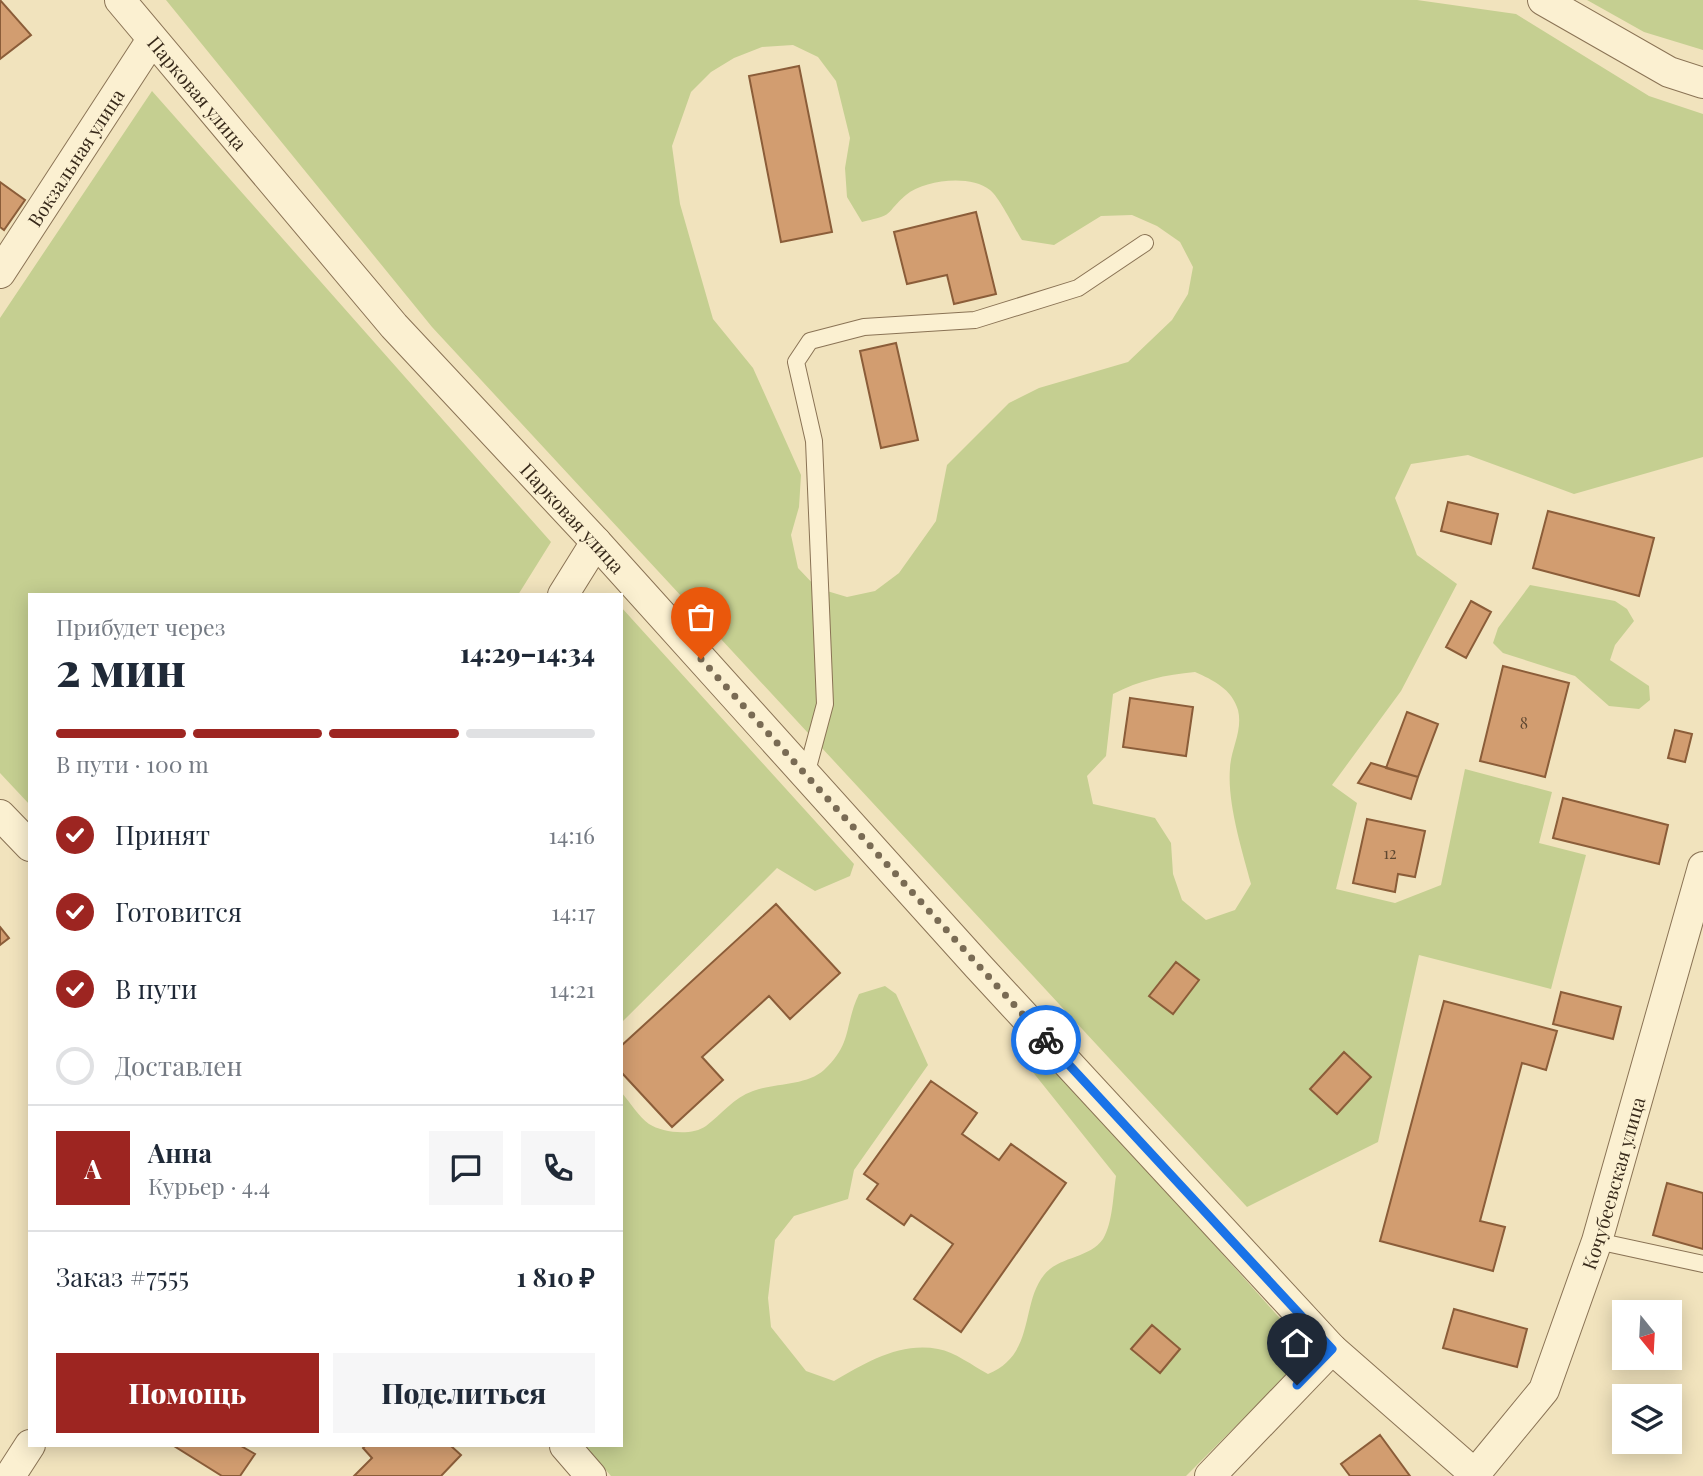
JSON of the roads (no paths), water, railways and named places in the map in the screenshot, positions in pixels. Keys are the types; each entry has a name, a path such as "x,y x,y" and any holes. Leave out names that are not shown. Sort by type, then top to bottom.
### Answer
{"street":[{"name":"Парковая улица","path":"120,0 151,41 394,326 596,542 1332,1349 1476,1475"},
{"path":"1542,0 1669,72 1703,83"},
{"name":"Вокзальная улица","path":"0,273 151,41"},
{"path":"564,593 596,542"},
{"path":"0,815 28,844"},
{"name":"Кочубеевская улица","path":"1476,1475 1544,1390 1597,1241 1703,867"},
{"path":"1210,1476 1332,1349"},
{"path":"9,1476 29,1447"},
{"path":"566,1447 592,1476"}],"lane":[{"path":"806,775 825,704 814,440 796,362 810,341 850,330 975,320 1078,288 1145,243"},
{"path":"1597,1241 1703,1264"}]}
